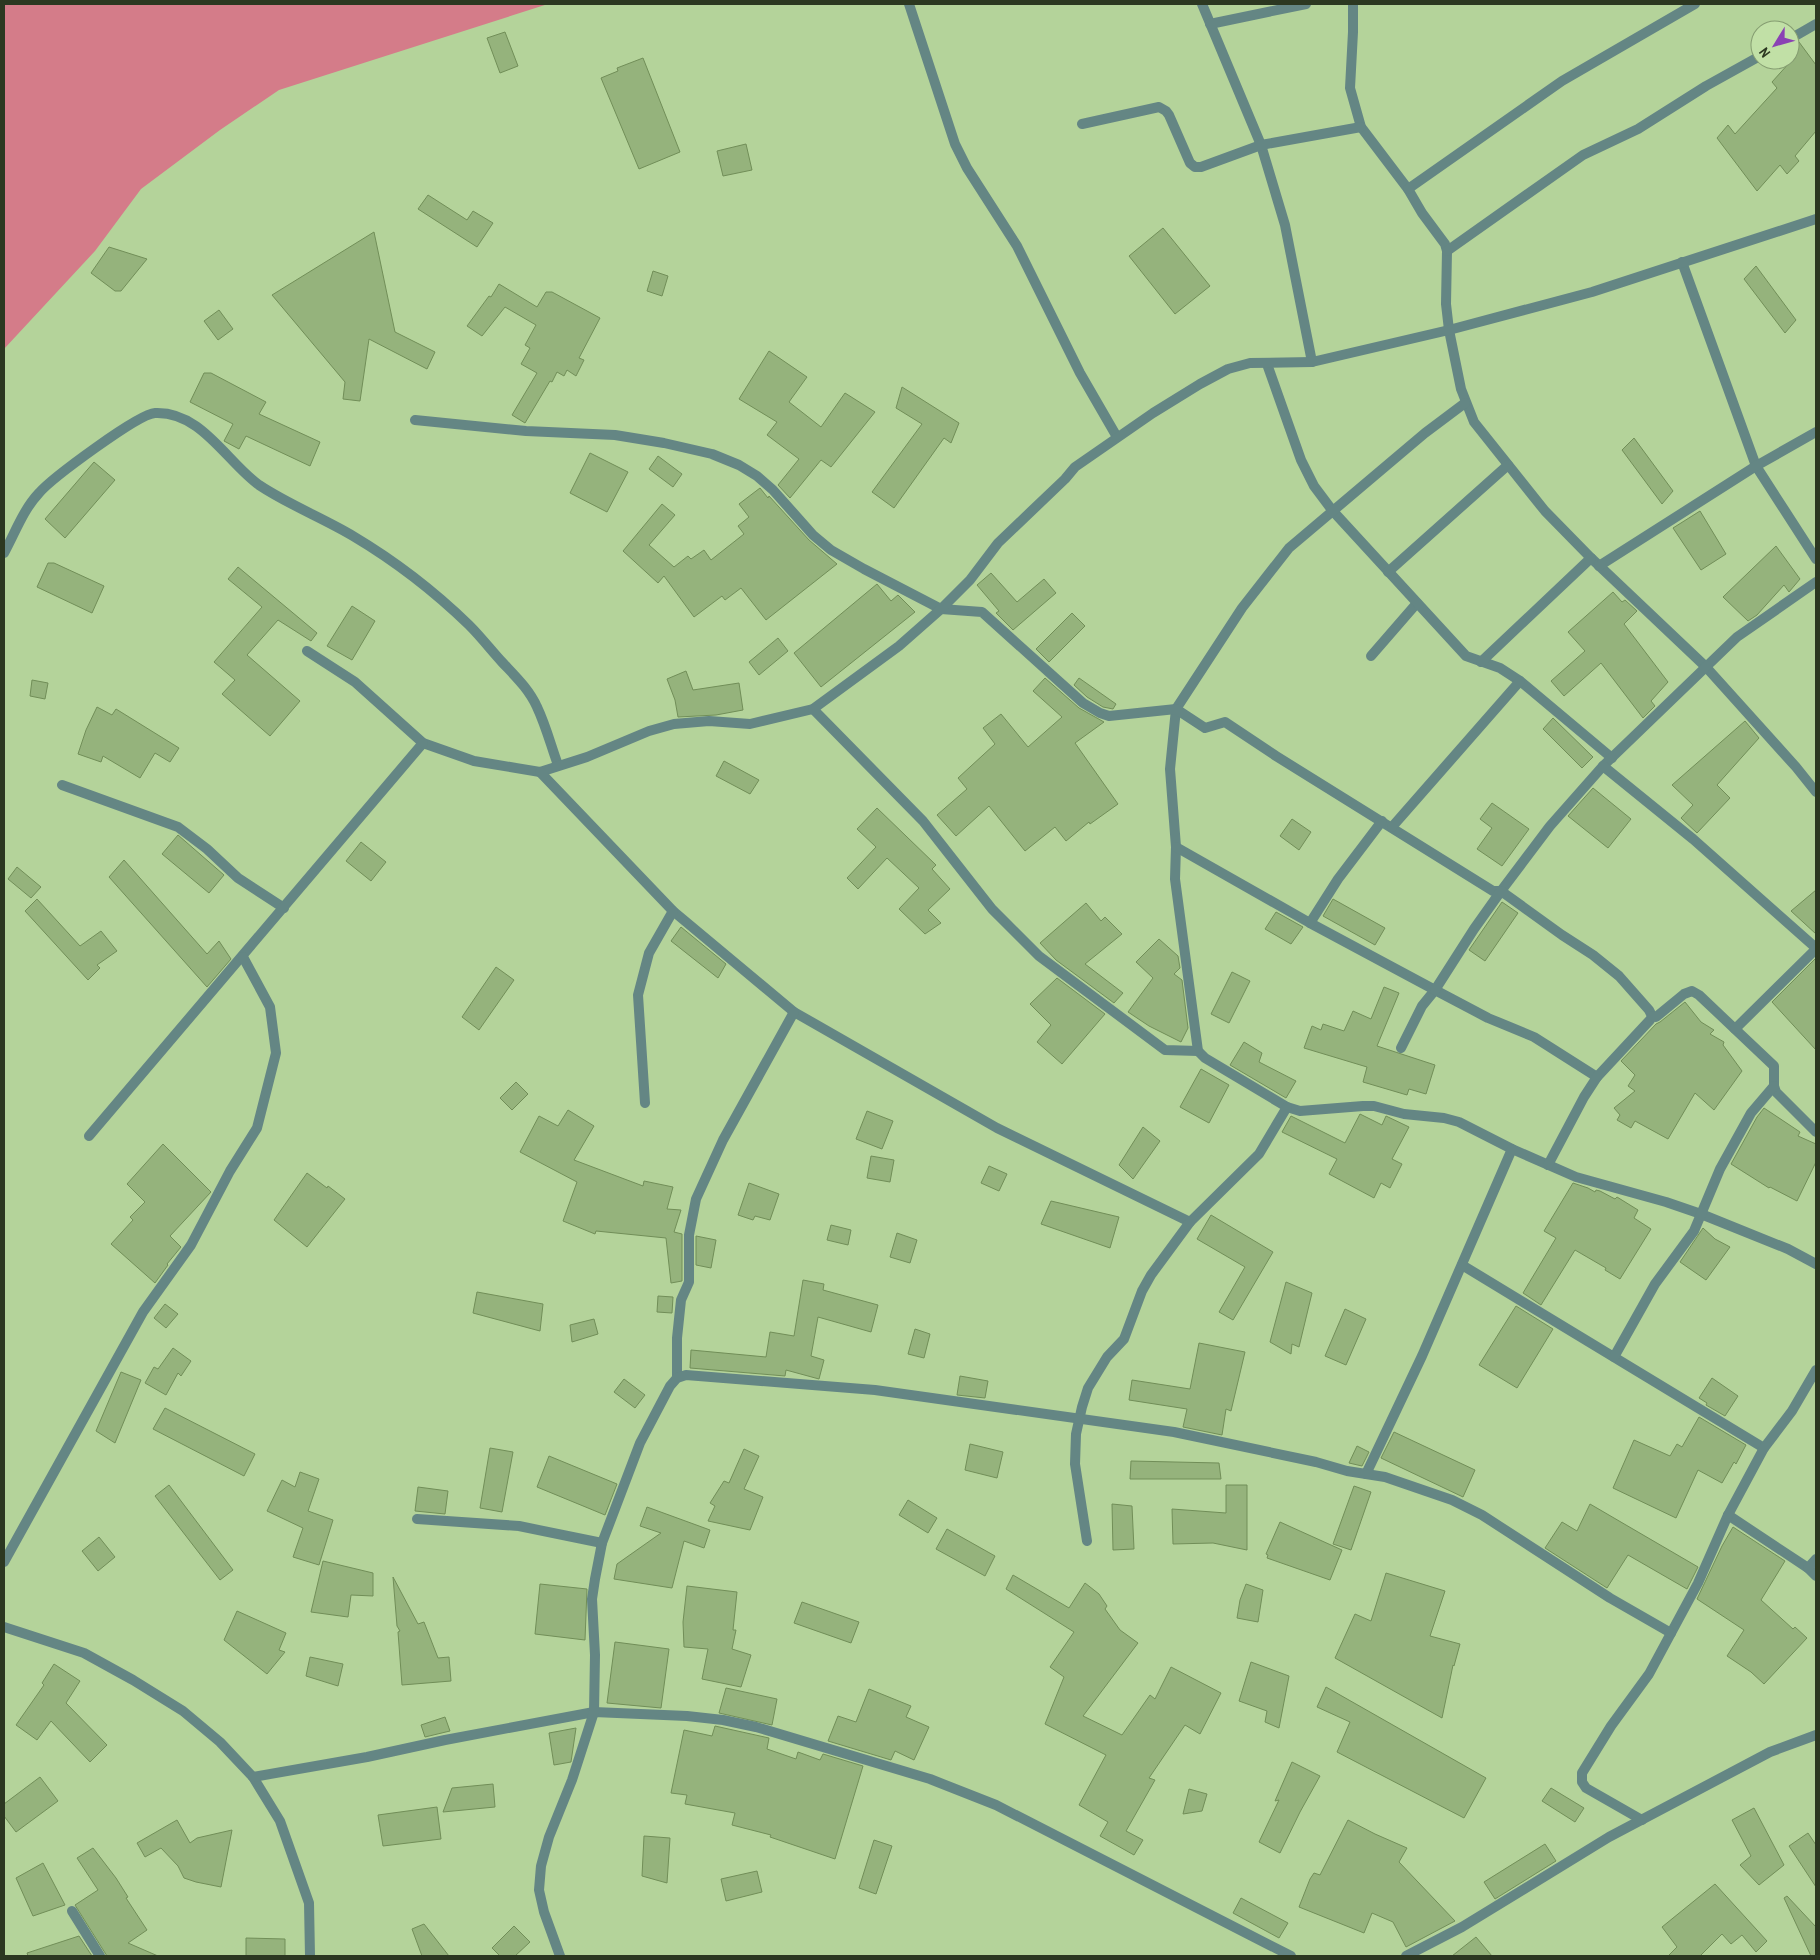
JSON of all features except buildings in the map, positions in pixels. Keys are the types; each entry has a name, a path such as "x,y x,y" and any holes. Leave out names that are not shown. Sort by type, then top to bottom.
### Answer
{"street":[{"path":"909,4 955,144 966,168 1017,246 1080,373 1117,437"},
{"path":"1202,4 1261,145 1285,226 1312,362"},
{"path":"1210,24 1306,4"},
{"path":"1353,4 1350,88 1361,127 1408,188 1422,213 1448,251 1446,304 1449,330 1465,403 1474,422 1545,511 1591,558 1706,667 1796,766 1816,792"},
{"path":"1408,188 1562,81 1695,4"},
{"path":"1800,33 1816,24"},
{"path":"1448,251 1583,155 1638,129 1706,86 1750,62"},
{"path":"1082,124 1159,108 1166,111 1169,115 1190,163 1195,167 1201,167 1261,145 1361,127"},
{"path":"308,651 355,682 423,743 474,762 540,772 587,757 649,731 674,724 709,720 750,724 813,709 899,646 941,609 970,580 998,543 1066,479 1075,468 1160,408 1228,369 1250,363 1312,362 1449,330 1592,292 1816,219"},
{"path":"1682,262 1756,466 1816,559"},
{"path":"1267,364 1301,460 1314,486 1332,510 1466,656 1500,668 1520,681 1612,758"},
{"path":"1465,403 1425,433 1288,548 1263,578 1176,709 1170,769 1176,847 1175,879 1198,1051 1204,1058 1287,1107 1300,1111 1374,1106 1404,1114 1444,1118 1476,1130 1512,1149 1576,1177 1666,1202 1701,1214 1788,1249 1816,1264"},
{"path":"4,553 25,512 39,493 59,475 94,448 152,413 170,413 192,424 215,441 258,484 283,500 353,536 395,563 468,624 518,677 537,706 558,765"},
{"path":"415,420 526,431 615,435 664,443 712,454 739,465 757,476 773,490 814,535 832,550 864,570 941,609 982,612 1083,703 1100,713 1110,716 1176,709 1205,728 1225,722 1276,756 1493,891 1501,891 1593,955 1619,976 1649,1010 1652,1016"},
{"path":"1600,566 1756,466 1816,432"},
{"path":"1388,572 1508,465"},
{"path":"1481,662 1591,558"},
{"path":"1401,1048 1422,1006 1435,990 1501,891 1550,826 1603,766 1737,637 1816,582"},
{"path":"1371,656 1417,603"},
{"path":"1392,827 1520,681"},
{"path":"813,709 923,821 992,909 1039,956 1165,1050 1198,1051"},
{"path":"89,1136 423,743"},
{"path":"1603,766 1694,839 1816,949 1735,1028"},
{"path":"540,772 673,911 794,1012 997,1128 1190,1222"},
{"path":"62,785 178,827 207,849 238,878 284,908"},
{"path":"1310,923 1338,880 1382,821"},
{"path":"1176,847 1310,923 1488,1018 1534,1036 1597,1078"},
{"path":"645,1103 638,996 650,953 673,911"},
{"path":"4,1562 143,1312 191,1245 230,1171 257,1128 276,1053 270,1006 243,957"},
{"path":"1652,1016 1656,1017 1684,994 1692,991 1700,995 1774,1066 1774,1086 1776,1092 1816,1132"},
{"path":"677,1378 676,1338 681,1300 689,1282 689,1235 696,1199 722,1140 794,1012"},
{"path":"1548,1164 1584,1097 1597,1078 1652,1016"},
{"path":"1614,1357 1644,1300 1694,1231 1720,1169 1751,1113 1774,1086"},
{"path":"1087,1541 1074,1464 1076,1434 1088,1388 1107,1357 1124,1339 1142,1291 1151,1275 1190,1222 1259,1154 1287,1107"},
{"path":"1366,1474 1422,1356 1512,1149"},
{"path":"1462,1265 1764,1448"},
{"path":"1642,1820 1586,1788 1582,1782 1582,1773 1611,1726 1649,1674 1698,1583 1728,1515 1764,1448 1792,1411 1816,1370"},
{"path":"560,1956 544,1912 539,1890 541,1866 549,1837 572,1780 594,1712 595,1655 592,1599 602,1543 640,1443 670,1386 677,1378 686,1375 875,1390 1174,1432 1386,1477 1452,1500 1482,1515 1610,1598 1671,1633"},
{"path":"1728,1515 1808,1568 1816,1576"},
{"path":"416,1519 519,1526 602,1543"},
{"path":"1808,1568 1816,1559"},
{"path":"4,1627 84,1653 134,1680 183,1711 220,1742 253,1777 280,1821 309,1903 310,1956"},
{"path":"253,1777 367,1758 445,1740 594,1712 687,1716 723,1720 756,1727 930,1779 996,1805 1291,1956"},
{"path":"1406,1956 1462,1927 1642,1820 1770,1752 1816,1735"},
{"path":"72,1911 100,1956"}],"shaded area":[{"path":"4,4 548,4 279,90 220,130 141,189 95,251 4,349"}]}
